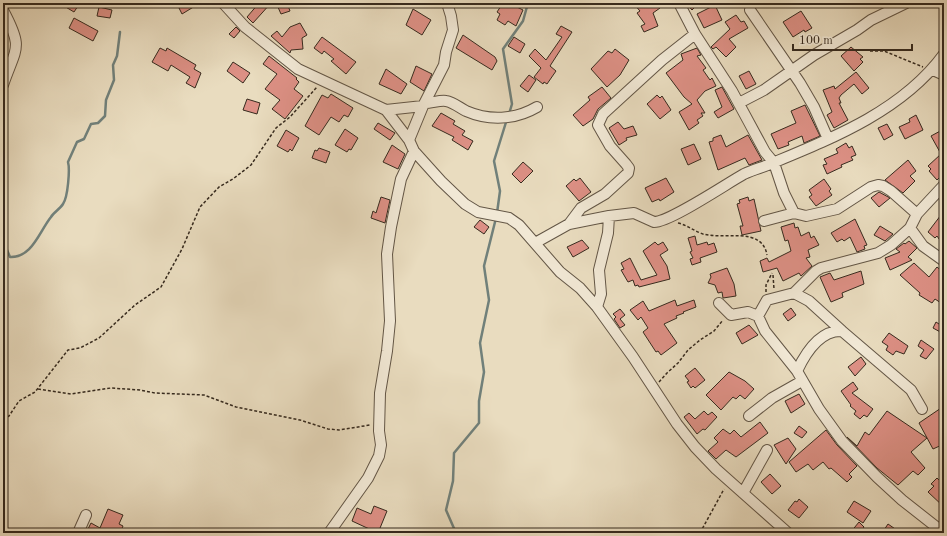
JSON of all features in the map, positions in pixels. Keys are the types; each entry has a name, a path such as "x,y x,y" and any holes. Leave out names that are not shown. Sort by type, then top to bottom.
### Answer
{"street":[{"path":"223,3 245,27 298,69 386,110 409,140 414,151 441,181 465,204 478,212 509,218 519,225 560,272 580,288 597,307 633,357 677,424 716,469 788,533"},
{"path":"409,140 424,105 444,65 446,52 453,30 447,3"},
{"path":"679,3 695,34 739,103 765,152 774,163 784,193 794,213"},
{"path":"739,103 764,90 814,55 871,20 906,3"},
{"path":"3,10 12,26 17,41 12,65 3,85"},
{"path":"750,10 792,71 814,108 828,139"},
{"path":"569,224 581,208 605,194 628,173 626,164 610,146 598,125 603,114 662,60 695,34"},
{"path":"535,243 569,224 609,216 634,213 658,222 690,207 745,174 828,139 894,103 932,71 944,54"},
{"path":"932,71 944,76"},
{"path":"386,110 446,101 471,113 493,118 508,118 521,115 537,107"},
{"path":"329,533 376,465 381,445 380,393 390,321 387,276 389,240 401,178 414,151"},
{"path":"764,221 794,213 806,216 837,209 871,187 878,185 891,191 917,214"},
{"path":"758,316 767,300 794,293 816,271 878,253 890,245 910,228 917,214 944,185"},
{"path":"597,307 601,294 599,270 608,233 609,216"},
{"path":"910,228 923,246 944,260"},
{"path":"794,293 809,301 911,390 922,409"},
{"path":"719,303 731,315 748,312 758,316 765,331 797,371 830,425 842,441 902,500 944,533"},
{"path":"797,371 816,342 834,330 842,331"},
{"path":"749,416 772,398 802,381"},
{"path":"743,493 767,450"},
{"path":"78,533 86,515"}],"path":[{"path":"870,51 884,52 932,71"},
{"path":"3,419 9,416 19,401 37,389 68,350 80,348 99,338 134,305 161,287 182,249 200,207 219,188 251,165 276,128 290,117 309,93 323,81"},
{"path":"676,223 704,234 754,238 764,245 767,255"},
{"path":"772,274 774,290 767,300 766,284 772,274"},
{"path":"654,390 660,380 678,363 688,350 731,315"},
{"path":"37,389 71,394 111,388 140,390 155,393 204,395 236,407 300,420 328,429 339,430 380,425"},
{"path":"700,533 729,480"}],"building":[{"path":"59,3 80,3 74,12"},
{"path":"187,3 200,3 182,14 179,8"},
{"path":"259,3 271,3 253,23 247,17"},
{"path":"280,3 287,3 290,11 281,14 277,5"},
{"path":"503,3 520,3 517,7 523,10 516,26 508,21 505,25 497,20 500,14 497,12"},
{"path":"633,3 656,3 660,8 653,13 658,26 644,32 641,26 645,24 637,13 640,11"},
{"path":"686,3 699,3 692,10"},
{"path":"715,5 722,20 704,28 697,14"},
{"path":"99,7 112,10 110,18 97,16"},
{"path":"413,9 431,20 422,35 406,25"},
{"path":"801,11 812,28 805,32 804,30 793,37 783,22"},
{"path":"736,15 741,22 744,21 748,28 729,39 736,47 726,57 716,47 713,49 711,47 730,29 725,22"},
{"path":"74,18 98,31 93,41 69,28"},
{"path":"300,23 307,35 302,38 303,49 291,50 290,53 271,36 277,31 282,37 290,27"},
{"path":"561,26 572,32 550,66 556,71 547,84 544,82 543,84 534,77 541,68 529,56 535,49 546,60 562,37 556,34"},
{"path":"236,27 240,31 234,38 229,34"},
{"path":"463,35 495,57 497,61 492,70 456,48"},
{"path":"322,37 356,62 346,74 331,61 334,59 324,51 322,54 314,48"},
{"path":"514,37 525,44 520,53 508,46"},
{"path":"851,47 863,57 860,59 863,62 854,71 841,56"},
{"path":"160,48 166,51 167,48 196,65 194,69 201,73 195,88 186,83 190,77 171,65 168,71 152,62"},
{"path":"697,48 701,55 697,56 706,68 703,70 710,80 712,78 716,86 705,91 697,100 705,113 701,113 703,116 697,120 699,123 689,130 679,112 692,104 684,97 666,73 683,60 681,54"},
{"path":"615,49 629,60 620,75 607,87 591,69 608,51 612,53"},
{"path":"269,56 297,78 296,79 299,82 294,89 303,96 285,119 272,109 280,100 265,89 277,74 263,64"},
{"path":"233,62 250,73 243,83 227,71"},
{"path":"416,66 432,74 424,91 410,82"},
{"path":"386,69 407,84 401,94 379,84"},
{"path":"749,71 756,84 746,89 739,76"},
{"path":"856,72 869,88 862,94 854,84 841,95 839,98 841,103 839,103 848,120 834,128 827,115 832,112 823,90 834,86 835,89"},
{"path":"529,75 536,80 528,92 520,86"},
{"path":"602,87 611,98 598,109 593,119 583,126 573,115 590,100 588,97"},
{"path":"722,87 734,109 718,118 714,112 722,107 715,90"},
{"path":"331,94 353,108 348,117 344,115 339,122 331,117 319,135 305,126 322,95 328,98"},
{"path":"657,95 660,98 662,96 671,110 660,119 647,104"},
{"path":"247,99 260,103 257,114 243,110"},
{"path":"805,105 820,136 804,143 802,136 788,142 789,145 778,149 771,134 796,123 791,111"},
{"path":"441,113 455,121 453,124 465,131 462,135 473,141 468,150 452,140 454,137 432,126"},
{"path":"916,115 923,130 905,139 899,127 910,122 909,119"},
{"path":"618,122 624,129 633,126 637,135 626,138 627,140 619,145 609,128"},
{"path":"378,123 395,133 390,140 374,129"},
{"path":"887,124 893,135 884,140 878,128"},
{"path":"345,129 358,138 351,150 349,149 347,152 335,145"},
{"path":"944,129 944,179 941,176 937,180 929,171 931,169 928,166 941,154 931,136"},
{"path":"286,130 299,138 292,151 290,149 288,152 277,146"},
{"path":"721,135 726,147 748,135 762,160 749,165 745,158 718,170 709,142 713,141 713,138"},
{"path":"846,143 849,148 852,146 856,155 851,157 853,160 841,165 842,167 827,174 823,165 827,164 824,159 838,153 836,149"},
{"path":"694,144 701,159 688,165 681,149"},
{"path":"392,145 405,154 398,169 383,162"},
{"path":"319,148 330,152 326,163 312,158 315,150 317,151"},
{"path":"908,160 916,171 910,176 915,181 903,193 885,180"},
{"path":"523,162 533,171 521,183 512,174"},
{"path":"580,178 591,192 579,201 566,186 574,179 576,181"},
{"path":"666,178 674,192 660,201 659,199 652,202 645,188"},
{"path":"824,179 831,189 829,191 832,195 816,206 809,197 812,195 809,190"},
{"path":"879,192 890,198 879,207 871,198"},
{"path":"381,197 390,200 385,223 371,218 373,211 376,213"},
{"path":"748,197 749,201 754,199 761,231 742,235 740,226 743,226 737,204 740,203 739,200"},
{"path":"944,211 944,246 937,236 935,238 928,232"},
{"path":"855,219 867,245 864,246 865,249 857,252 850,237 844,241 842,239 837,242 831,233"},
{"path":"480,220 489,227 484,234 474,227"},
{"path":"794,223 795,228 798,227 801,236 809,232 811,238 814,236 819,245 808,250 810,257 806,258 812,266 801,276 799,273 783,281 777,268 763,272 760,261 767,258 769,262 791,251 788,240 785,241 781,227"},
{"path":"880,226 893,234 885,241 874,235"},
{"path":"695,236 697,245 707,242 708,245 714,243 717,252 700,258 701,262 692,265 690,259 693,258 690,252 692,251 688,238"},
{"path":"582,240 589,248 573,257 567,247"},
{"path":"909,241 917,248 908,257 912,260 890,270 885,258 900,252 896,249"},
{"path":"655,242 658,245 663,242 668,250 660,255 667,266 670,279 639,287 638,285 635,286 633,280 628,282 621,270 624,269 621,263 630,258 641,280 657,275 643,251"},
{"path":"914,263 929,277 937,267 944,273 944,305 935,299 932,303 919,295 920,293 900,275"},
{"path":"727,268 734,284 736,296 723,298 722,292 718,293 715,285 708,283 711,277 710,274"},
{"path":"861,271 864,284 842,293 843,297 831,302 820,277 830,273 834,280"},
{"path":"675,300 677,306 694,300 696,307 683,312 684,313 676,316 677,318 664,324 677,343 661,355 658,351 656,352 643,332 648,328 641,317 638,320 630,310 643,301 649,311"},
{"path":"791,308 796,315 788,321 783,314"},
{"path":"620,309 625,315 620,319 625,325 620,328 614,319 616,317 613,314"},
{"path":"944,315 944,334 933,328 936,322 939,324"},
{"path":"749,325 758,335 742,344 736,333"},
{"path":"889,333 908,346 904,354 896,351 893,355 886,350 888,346 882,342"},
{"path":"921,340 934,349 926,359 920,356 924,350 918,346"},
{"path":"861,357 866,364 855,376 848,367"},
{"path":"695,368 705,380 695,388 693,386 691,388 687,382 689,381 685,376"},
{"path":"729,372 745,381 754,389 745,399 740,395 736,399 733,397 721,410 706,395"},
{"path":"853,382 858,389 852,393 873,409 867,417 864,415 860,419 854,414 856,411 850,406 851,405 841,391"},
{"path":"799,394 805,404 791,413 785,401"},
{"path":"944,406 944,444 933,449 919,423"},
{"path":"704,411 708,415 712,412 717,417 705,430 703,429 697,434 684,417 689,413 695,419"},
{"path":"887,411 927,438 911,452 925,468 918,475 913,471 898,485 877,468 847,437 857,446 865,432 869,435"},
{"path":"760,422 768,433 736,457 726,450 716,459 708,451 718,442 714,438 723,429 730,434 734,430 741,437"},
{"path":"799,426 807,432 802,438 794,433"},
{"path":"826,430 837,445 857,466 849,474 852,477 847,482 831,468 829,469 823,462 813,470 808,464 796,472 789,462"},
{"path":"788,438 796,449 786,464 774,445"},
{"path":"770,474 781,486 772,494 761,482"},
{"path":"944,477 944,507 928,492 934,486 931,484 937,478 940,481"},
{"path":"799,499 808,507 799,518 788,510 795,501 797,502"},
{"path":"854,501 871,511 863,523 847,512"},
{"path":"374,506 387,511 378,533 352,521 357,508 371,514"},
{"path":"108,509 123,515 119,524 123,526 120,533 86,533 91,523 100,528"},
{"path":"859,522 864,527 860,533 850,533"},
{"path":"888,524 901,533 882,533"}],"waterway":[{"path":"509,114 512,104 503,49 523,21 528,3"},
{"path":"3,248 7,250 10,257 18,256 24,253 34,243 52,215 63,204 68,183 68,162 77,142 84,139 91,124 98,123 105,116 106,100 114,80 113,65 117,56 120,32"},
{"path":"497,213 500,191 494,161 507,119"},
{"path":"456,533 446,510 453,481 454,453 479,423 479,401 484,372 480,343 489,300 484,266 496,218"}]}
